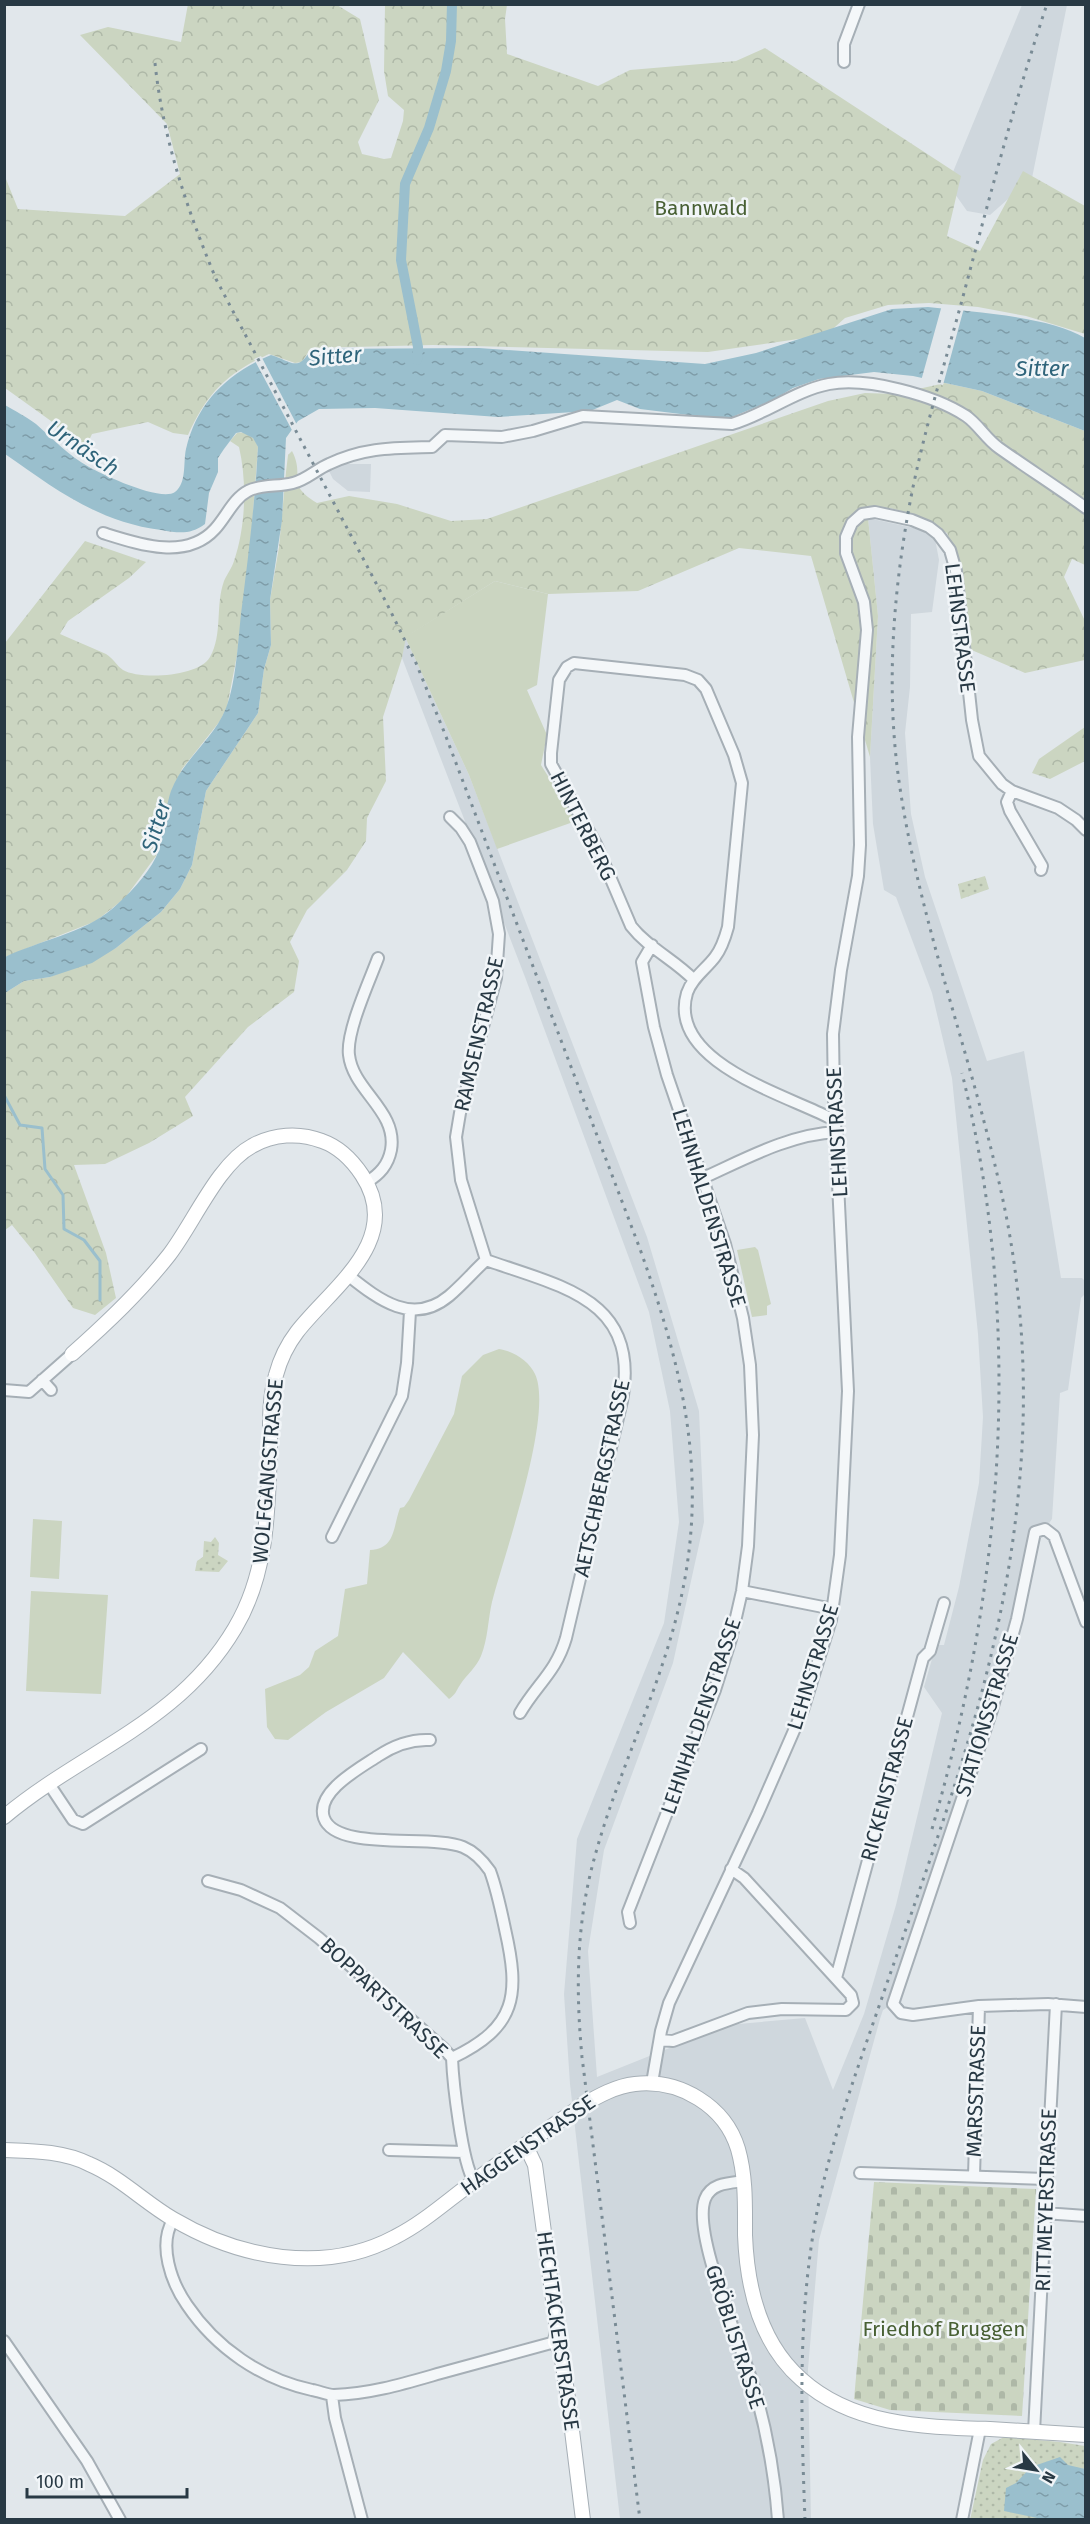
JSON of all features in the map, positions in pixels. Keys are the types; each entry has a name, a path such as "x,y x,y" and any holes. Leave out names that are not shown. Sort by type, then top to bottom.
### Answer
{"street":[{"path":"844,62 844,44 860,4"},
{"path":"103,533 148,546 167,548 188,545 206,538 242,495 250,489 294,483 330,463 374,448 432,447 445,435 502,437 533,431 583,416 732,424 802,392 831,384 874,383 904,391 967,416 996,446 1086,508"},
{"name":"LEHNSTRASSE","path":"652,2083 669,2003 793,1735 811,1688 833,1609 842,1542 848,1391 833,1034 841,970 855,900 860,845 858,737 867,623 864,602 846,553 845,544 848,530 858,517 876,512 920,522 938,534 950,550 956,571 975,741 979,756 992,774 1012,790 1058,808 1086,830"},
{"name":"HINTERBERG","path":"694,980 631,926 596,844 551,764 559,680 567,667 574,663 685,675 698,680 706,689 736,762 742,783 742,799 728,927 725,940 715,958 694,980 686,1000 686,1016 691,1033 705,1052 722,1064 755,1083 828,1117 836,1117"},
{"path":"1012,790 1007,802 1010,811 1042,866 1041,870"},
{"name":"RAMSENSTRASSE","path":"450,817 470,842 493,901 499,934 498,967 494,989 460,1113 456,1137 460,1180 486,1260"},
{"name":"LEHNHALDENSTRASSE","path":"630,1923 628,1912 724,1664 742,1591 748,1546 752,1474 753,1424 750,1365 736,1283 667,1075 654,1027 642,962 652,945"},
{"path":"367,1182 378,1174 387,1162 392,1134 385,1116 356,1078 351,1066 348,1044 378,958"},
{"path":"703,1178 812,1134 837,1132"},
{"name":"WOLFGANGSTRASSE","path":"4,1390 29,1392 107,1323 148,1281 181,1238 230,1163 253,1145 285,1135 321,1140 346,1155 367,1182 373,1200 372,1229 363,1257 349,1276 298,1330 279,1363 271,1405 268,1499 262,1562 251,1597 236,1627 204,1671 172,1702 135,1730 49,1784 4,1817"},
{"path":"349,1276 381,1300 410,1311 443,1300 486,1260"},
{"name":"AETSCHBERGSTRASSE","path":"486,1260 571,1292 592,1304 601,1311 618,1332 626,1364 622,1401 563,1649 553,1669 530,1695 520,1713"},
{"path":"332,1537 402,1396 407,1363 410,1311"},
{"path":"42,1380 51,1390"},
{"name":"STATIONSSTRASSE","path":"979,2006 913,2015 901,2013 893,2004 992,1710 1017,1619 1035,1532 1046,1529 1054,1536 1086,1622"},
{"path":"742,1591 833,1609"},
{"name":"RICKENSTRASSE","path":"836,1978 923,1658 930,1651 944,1603"},
{"path":"430,1740 399,1745 381,1754 337,1785 327,1795 323,1815 328,1826 341,1834 390,1840 444,1842 463,1847 482,1860 490,1871 513,1963 512,1996 508,2008 495,2029 473,2047 452,2058"},
{"path":"49,1784 73,1820 83,1824 201,1749"},
{"path":"660,2040 672,2041 748,2013 782,2008 846,2010 852,2006 853,1997 744,1878 731,1869"},
{"name":"BOPPARTSTRASSE","path":"208,1881 241,1890 280,1908 319,1938 432,2037 452,2058 464,2152 474,2181"},
{"path":"979,2006 1056,2004 1086,2007"},
{"name":"RITTMEYERSTRASSE","path":"1034,2432 1056,2004"},
{"name":"MARSSTRASSE","path":"974,2176 979,2006"},
{"name":"HAGGENSTRASSE","path":"4,2150 43,2151 90,2164 173,2220 208,2236 259,2253 292,2259 326,2259 352,2254 394,2238 601,2094 634,2084 652,2083 686,2091 715,2111 735,2139 744,2181 746,2252 753,2296 765,2330 792,2370 827,2398 866,2415 910,2425 1086,2435"},
{"name":"HECHTACKERSTRASSE","path":"526,2146 534,2159 536,2171 557,2329 555,2342 561,2354 568,2397 583,2520"},
{"path":"389,2150 464,2152"},
{"path":"860,2173 1046,2179"},
{"name":"GRÖBLISTRASSE","path":"744,2181 721,2185 708,2194 703,2206 704,2236 756,2396 772,2463 778,2520"},
{"path":"1044,2213 1086,2216"},
{"path":"173,2220 166,2239 168,2254 176,2283 186,2305 204,2327 232,2353 262,2372 291,2384 332,2396 387,2388 555,2342"},
{"path":"4,2341 87,2461 120,2520"},
{"path":"332,2396 335,2418 362,2520"},
{"path":"962,2520 980,2429"}],"shaded area":[{"path":"1022,5 1067,5 1032,178 990,215 967,211 948,184"},
{"path":"338,464 371,464 370,492 348,491 333,479 328,469"},
{"path":"868,518 923,530 935,539 939,560 932,612 911,614 910,687 905,733 911,814 925,877 987,1061 1024,1051 1061,1278 1082,1278 1085,1281 1085,1294 1081,1298 1068,1390 1060,1393 1052,1519 1045,1529 1035,1532 1017,1619 893,2004 883,2010 880,2019 819,2240 808,2369 811,2519 620,2519 570,2084 564,1994 577,1839 664,1623 679,1522 670,1411 649,1312 525,977 402,658 405,637 469,775 647,1237 699,1411 704,1522 673,1663 604,1850 588,1951 597,2077 727,2025 805,2018 833,2090 864,2014 896,1905 942,1713 924,1687 936,1645 944,1645 959,1587 979,1483 983,1417 978,1334 952,1078 932,993 896,897 884,890 873,824 870,757 878,616"}],"green space":[{"name":"Bannwald","path":"188,4 337,5 360,19 379,100 358,142 362,154 384,159 391,158 403,121 404,110 388,96 384,71 385,5 507,5 505,19 507,54 598,86 630,70 736,61 765,48 961,176 947,236 980,251 1023,171 1085,206 1085,334 1026,316 978,307 929,303 888,305 845,318 826,335 708,352 433,345 311,348 302,362 295,363 269,354 241,369 211,396 188,435 173,433 148,422 92,434 83,453 51,421 5,388 4,174 18,209 125,216 180,174 167,124 80,35 108,27 181,42"},
{"path":"945,383 982,391 1085,431 1085,565 1072,559 1064,577 1085,621 1085,660 1025,673 967,648 956,554 947,533 916,515 890,508 868,518 878,616 870,757 811,556 739,548 638,591 548,594 495,581 406,637 402,658 383,717 386,781 367,818 366,841 347,870 307,910 290,942 299,961 294,992 248,1027 185,1097 193,1116 149,1143 105,1164 74,1165 106,1253 116,1298 95,1315 73,1308 12,1225 5,1230 5,993 24,981 50,977 116,948 161,912 180,889 192,865 206,791 258,713 264,669 271,645 270,600 279,547 288,455 292,451 296,460 297,480 301,490 317,503 349,496 397,504 451,521 487,519 828,401 865,393 896,394"},
{"path":"237,433 250,436 258,447 251,540 237,655 227,707 220,721 182,769 163,817 156,856 125,898 96,921 5,957 5,643 85,541 146,562 129,578 68,621 60,634 106,654 123,670 131,673 169,675 182,673 204,664 214,648 221,590 233,564 243,519 242,460 239,447 230,441"},
{"path":"495,581 548,594 537,685 527,690 547,735 541,765 576,821 497,849 469,775 405,637"},
{"path":"1085,727 1085,761 1050,779 1032,773 1039,759"},
{"path":"985,876 989,889 961,899 958,884"},
{"path":"755,1247 758,1250 771,1304 767,1306 767,1315 752,1317 737,1250"},
{"path":"499,1349 520,1357 535,1374 539,1393 538,1420 525,1485 492,1602 485,1643 479,1660 449,1699 403,1652 384,1678 326,1712 288,1740 275,1739 267,1727 265,1689 300,1675 309,1667 315,1651 338,1636 345,1589 367,1584 370,1550 385,1546 389,1541 400,1508 404,1507 409,1500 454,1414 462,1376 483,1355"},
{"path":"33,1519 62,1521 59,1579 30,1577"},
{"path":"215,1537 219,1543 218,1555 228,1561 219,1572 195,1571 197,1561 203,1557 204,1541 211,1542"},
{"path":"31,1591 108,1595 101,1694 26,1691"},
{"name":"Friedhof Bruggen","path":"874,2182 1036,2189 1022,2416 890,2410 854,2399"},
{"path":"1004,2437 1085,2446 1085,2519 970,2520 983,2460 991,2444"}],"water":[{"name":"Sitter","path":"928,307 1031,320 1070,331 1085,338 1085,431 982,391 913,376 874,372 819,379 793,388 773,400 732,417 713,418 640,409 617,400 590,411 498,417 375,408 319,409 298,421 286,438 282,520 270,600 271,645 264,669 258,713 206,791 192,865 180,889 161,912 116,948 92,963 50,977 24,981 5,993 5,957 75,931 101,917 118,904 142,879 159,850 169,799 176,780 221,719 232,687 236,662 258,447 253,438 241,432 236,433 218,458 218,472 209,493 205,524 194,530 173,532 138,526 97,512 42,480 5,454 5,405 36,424 68,453 89,467 145,491 168,494 179,488 191,432 206,403 228,380 255,362 271,355 298,363 311,349 479,348 705,364 756,353 892,309"},
{"path":"1060,2457 1068,2465 1085,2469 1085,2519 1042,2519 1004,2511 1006,2488 1016,2483 1031,2467"}],"pier":[{"path":"942,305 964,308 943,385 921,381"},
{"path":"261,356 297,425 293,432 254,359"}],"waterway":[{"path":"417,360 418,347 401,260 405,184 429,128 446,71 451,41 452,4"},
{"path":"4,1095 20,1125 42,1128 45,1169 63,1195 64,1229 84,1240 100,1261 100,1300"}],"railway":[{"path":"805,2520 802,2358 807,2277 820,2197 850,2091 929,1863 968,1741 1000,1617 1019,1487 1023,1371 1013,1254 986,1129 932,935 909,838 895,751 892,677 900,565 917,468 1023,78 1047,4"},
{"path":"155,63 170,146 195,226 216,279 387,604 416,663 445,734 640,1249 666,1330 685,1410 692,1492 691,1534 685,1578 666,1652 602,1831 592,1867 580,1938 578,1986 582,2057 640,2520"},
{"path":"932,1829 957,1736 976,1642 989,1547 997,1452 999,1357 994,1262 981,1167 962,1073"}],"water label":[{"name":"Urnäsch","path":"83,448"}]}
